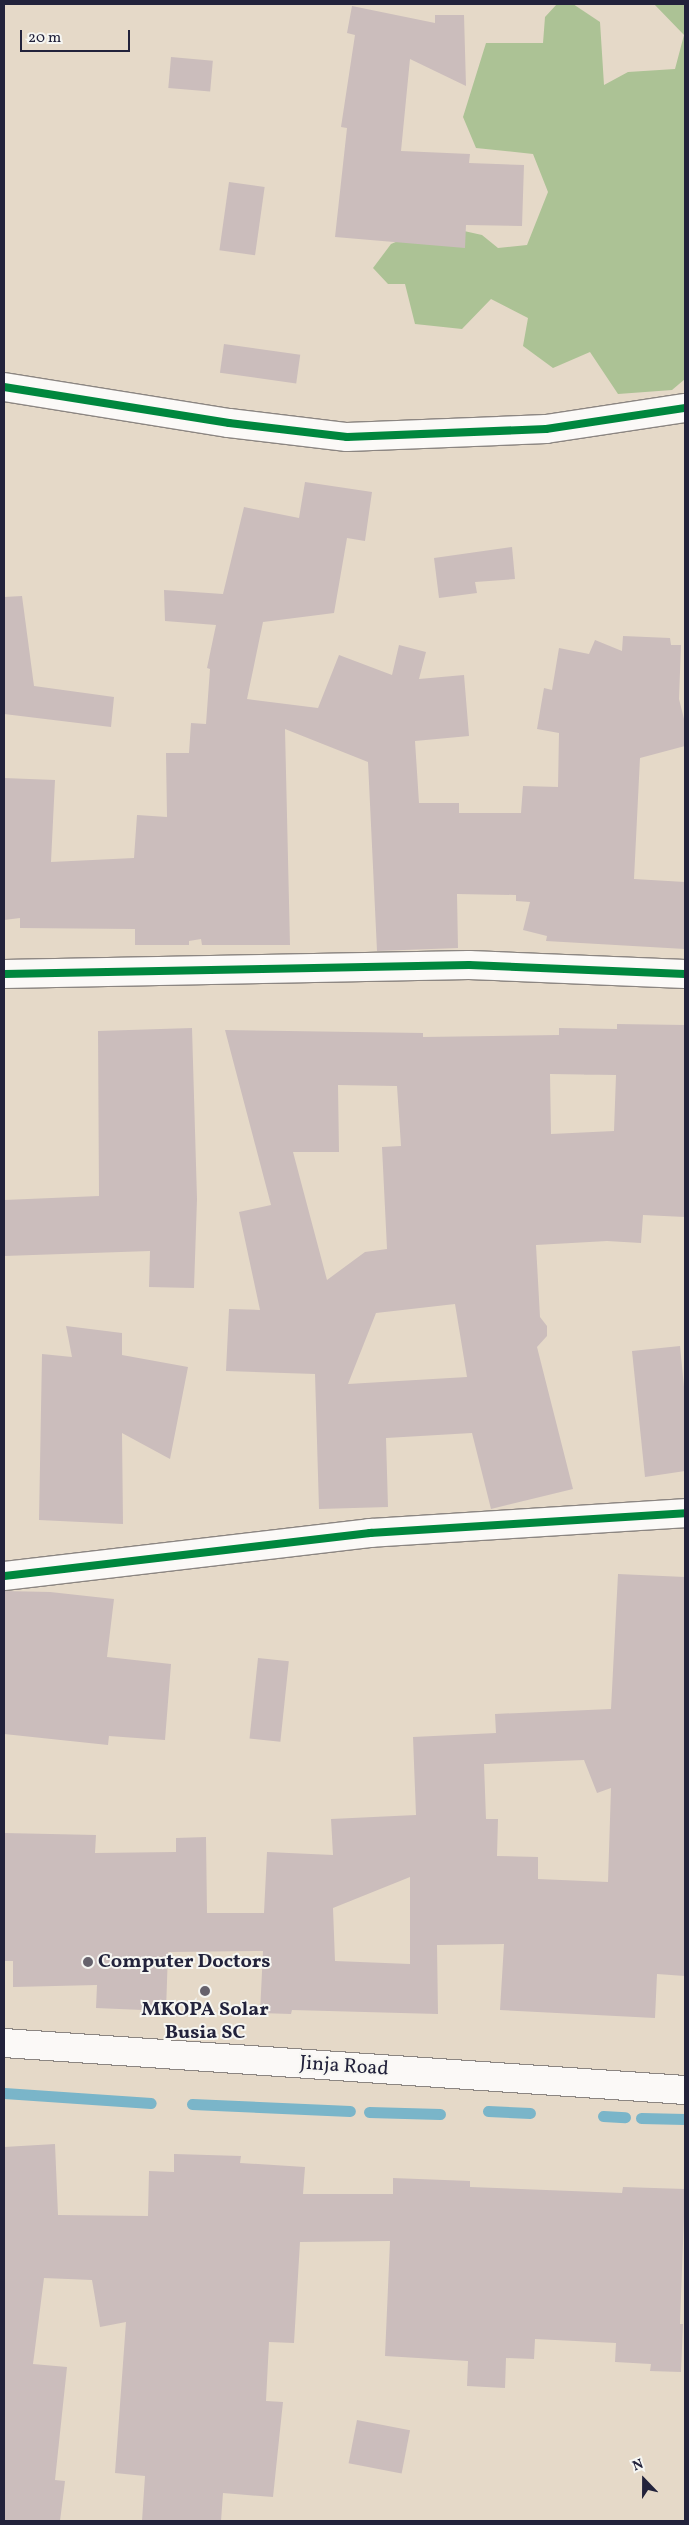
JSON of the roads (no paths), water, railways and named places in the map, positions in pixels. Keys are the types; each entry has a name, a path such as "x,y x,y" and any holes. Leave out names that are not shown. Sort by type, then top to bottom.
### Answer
{"street":[{"path":"4,387 229,423 347,437 546,429 685,408"},
{"path":"4,974 469,966 685,974"},
{"path":"4,1576 370,1533 685,1513"},
{"name":"Jinja Road","path":"4,2044 685,2090"}],"waterway":[{"path":"4,2093 151,2103"},
{"path":"192,2104 350,2111"},
{"path":"488,2111 530,2113"},
{"path":"369,2112 440,2114"},
{"path":"603,2116 625,2117"},
{"path":"641,2118 685,2119"}],"place":[{"name":"Computer Doctors","path":"88,1962"},
{"name":"MKOPA Solar Busia SC","path":"205,1991"}]}
